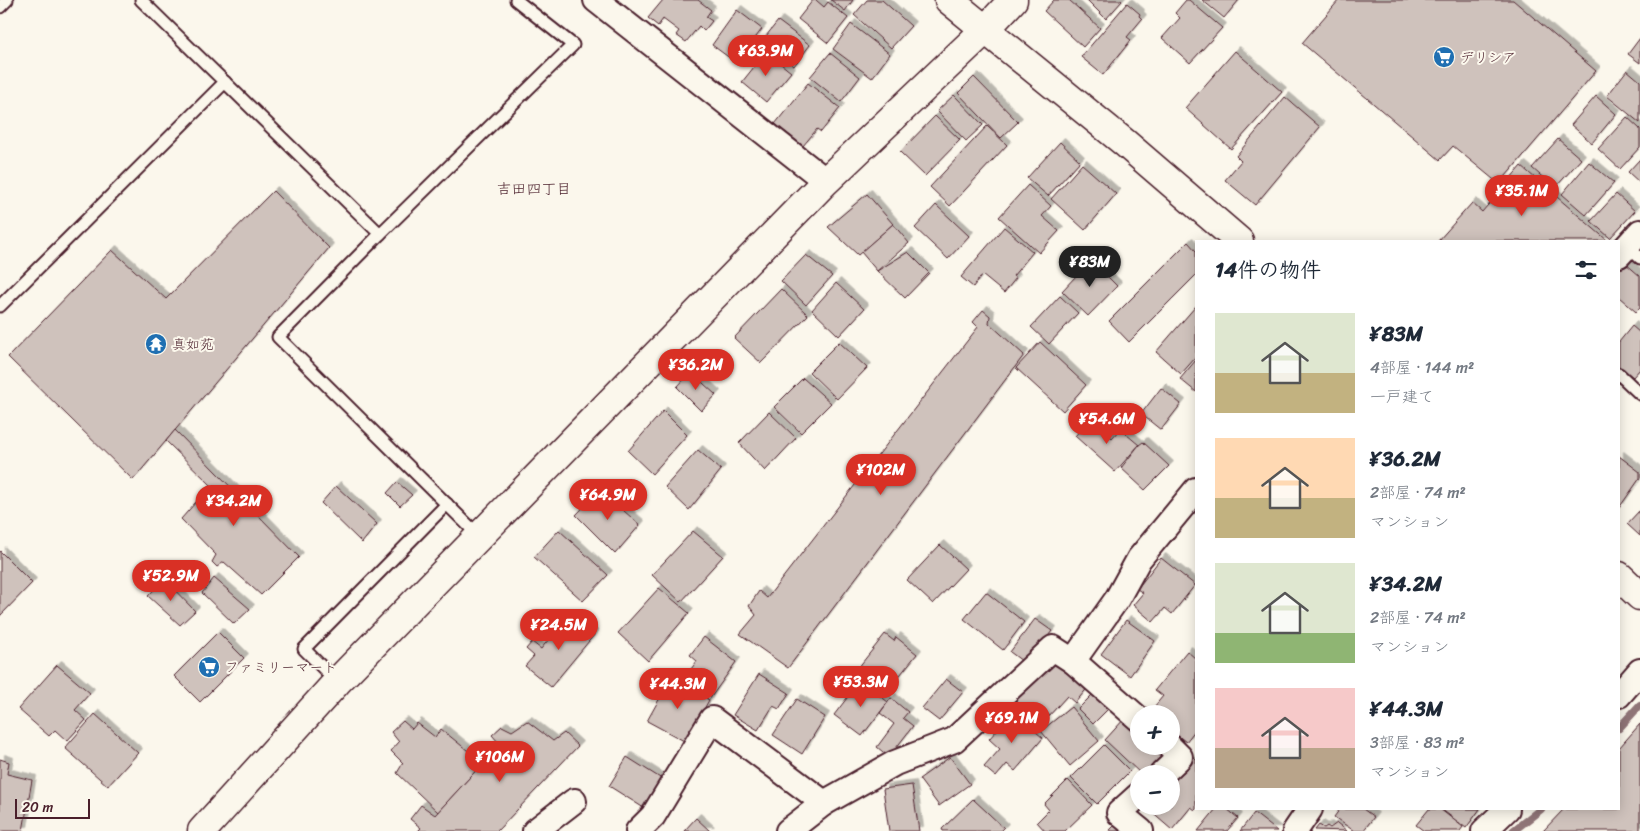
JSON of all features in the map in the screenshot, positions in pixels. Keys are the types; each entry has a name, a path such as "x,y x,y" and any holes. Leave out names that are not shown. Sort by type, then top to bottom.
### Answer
{"street":[{"path":"949,0 1125,143 1238,240"},
{"path":"202,831 337,682 826,181 985,30 1013,0"},
{"path":"606,3 826,181"},
{"path":"1073,662 1117,599 1139,559 1195,491"},
{"path":"1620,577 1640,596"},
{"path":"788,831 824,803 895,763 954,740 1052,648 1073,662 1130,711"},
{"path":"1620,693 1640,671"},
{"path":"638,831 653,816 712,719 824,803"},
{"path":"1172,765 1180,757 1178,755"},
{"path":"535,831 574,801"},
{"path":"1130,803 1119,813 1141,831"},
{"path":"1295,831 1309,810"},
{"path":"1484,831 1506,810"}],"lane":[{"path":"0,7 7,0"},
{"path":"140,0 380,234"},
{"path":"480,537 278,337 573,45 516,0"},
{"path":"0,306 225,82"},
{"path":"1620,375 1640,394"},
{"path":"337,682 304,649 448,504"}],"building":[{"path":"663,0 698,0 711,10 706,17 712,21 704,31 699,26 686,42 676,35 679,31 663,19 658,26 648,18"},
{"path":"813,0 816,0 824,7 828,2 848,18 828,43 798,19"},
{"path":"831,0 853,0 845,11"},
{"path":"867,0 882,0 911,26 891,48 854,15"},
{"path":"1054,0 1069,0 1100,28 1083,47 1044,11"},
{"path":"1087,0 1121,0 1122,1 1106,19"},
{"path":"1186,0 1189,0 1222,28 1190,63 1162,38 1180,18 1175,13"},
{"path":"1202,0 1239,0 1224,18"},
{"path":"1339,0 1513,0 1596,71 1499,184 1453,146 1440,160 1302,43"},
{"path":"1127,3 1140,14 1139,16 1142,19 1127,37 1131,40 1103,75 1081,57"},
{"path":"737,10 762,29 744,53 738,49 731,59 712,45"},
{"path":"778,21 810,45 794,66 762,41"},
{"path":"851,24 890,54 872,78 833,49"},
{"path":"1640,38 1640,63 1628,54"},
{"path":"1235,51 1282,92 1231,149 1185,108"},
{"path":"766,52 791,72 766,102 742,82"},
{"path":"830,53 860,77 841,102 810,77"},
{"path":"1627,70 1640,81 1640,123 1607,96"},
{"path":"974,77 1018,122 1001,138 958,93"},
{"path":"808,83 840,108 821,132 817,129 803,146 775,124"},
{"path":"954,95 983,125 966,141 937,111"},
{"path":"1596,96 1616,114 1592,143 1571,125"},
{"path":"1285,97 1320,127 1255,205 1225,180 1241,161 1236,156"},
{"path":"935,116 960,140 925,176 900,152"},
{"path":"1627,117 1640,129 1640,147 1620,169 1598,149"},
{"path":"987,126 1007,145 950,206 930,187"},
{"path":"1558,139 1581,159 1555,188 1532,168"},
{"path":"1060,142 1080,161 1048,196 1027,178"},
{"path":"1640,159 1640,183 1628,172"},
{"path":"1589,162 1614,183 1586,215 1562,194"},
{"path":"1082,164 1116,194 1085,230 1051,199"},
{"path":"1521,166 1607,240 1439,240 1472,203 1482,212"},
{"path":"1028,185 1051,206 1042,216 1059,231 1039,253 999,217"},
{"path":"273,191 329,248 133,480 8,357 112,250 166,299"},
{"path":"867,194 893,224 858,255 828,227"},
{"path":"1616,194 1635,211 1610,238 1591,221"},
{"path":"936,205 969,236 948,259 915,228"},
{"path":"893,224 909,243 877,271 861,252"},
{"path":"1004,227 1033,252 1013,276 1016,278 1004,293 982,275 973,287 961,277"},
{"path":"1188,242 1195,250 1195,276 1129,342 1109,321"},
{"path":"908,252 929,273 905,298 877,271"},
{"path":"806,255 832,276 806,305 781,281"},
{"path":"1091,260 1117,286 1088,316 1062,291"},
{"path":"1625,263 1640,276 1640,308 1636,312 1620,298 1620,269"},
{"path":"836,283 864,309 839,336 812,310"},
{"path":"781,289 808,315 761,363 734,338"},
{"path":"1060,296 1078,313 1049,344 1031,327"},
{"path":"1195,307 1195,358 1181,374 1156,352"},
{"path":"983,310 990,316 989,323 1024,355 788,668 740,634 756,615 749,606 759,591 767,598 978,327 973,322"},
{"path":"1632,326 1640,333 1640,369 1633,377 1620,367 1620,341"},
{"path":"839,342 867,368 837,399 809,372"},
{"path":"1040,342 1086,385 1063,411 1016,368"},
{"path":"1195,361 1195,391 1180,379"},
{"path":"691,372 716,395 701,411 677,387"},
{"path":"803,378 831,403 801,433 774,407"},
{"path":"1161,388 1181,404 1161,430 1141,414"},
{"path":"663,411 687,435 652,474 628,451"},
{"path":"769,412 796,438 765,471 739,443"},
{"path":"1090,419 1112,438 1120,429 1139,445 1115,472 1075,436"},
{"path":"175,430 299,557 261,595 224,562 217,567 212,562 216,555 181,519 211,485 166,441"},
{"path":"1143,442 1169,466 1145,490 1121,468"},
{"path":"698,450 721,470 689,510 665,487"},
{"path":"1620,457 1640,472 1640,478 1620,507"},
{"path":"397,482 412,495 400,506 387,493"},
{"path":"336,486 377,524 362,543 321,503"},
{"path":"600,490 640,525 615,554 576,515"},
{"path":"1640,510 1640,536 1627,524"},
{"path":"559,530 608,575 583,601 534,557"},
{"path":"693,531 723,556 681,602 652,575"},
{"path":"940,545 966,569 933,604 907,580"},
{"path":"0,551 32,583 0,616"},
{"path":"1161,558 1195,585 1172,614 1165,608 1153,622 1133,605 1143,593 1137,589"},
{"path":"214,578 250,609 234,624 202,593"},
{"path":"164,579 195,611 180,625 148,596"},
{"path":"659,588 689,613 648,661 618,633"},
{"path":"986,592 1024,622 1003,650 964,619"},
{"path":"569,614 594,635 551,687 525,666 534,656 526,649 532,642 541,649"},
{"path":"1035,619 1052,631 1026,664 1010,652"},
{"path":"1126,620 1155,641 1130,676 1101,654"},
{"name":"ファミリーマート","path":"218,632 244,658 200,702 174,676"},
{"path":"885,634 894,641 896,637 917,654 896,680 892,677 887,684 881,680 874,689 854,673"},
{"path":"704,637 736,662 709,700 682,681 697,661 690,655"},
{"path":"1187,651 1195,658 1195,730 1186,742 1180,737 1180,705 1156,705 1163,696 1155,690"},
{"path":"1055,657 1089,686 1075,703 1067,696 1048,717 1039,709 1031,719 1013,704"},
{"path":"57,665 90,693 75,710 86,720 67,741 55,730 49,736 18,709"},
{"path":"759,674 789,693 779,709 773,706 758,730 733,715"},
{"path":"671,678 709,700 686,742 647,721"},
{"path":"946,679 963,692 939,721 922,708"},
{"path":"860,681 888,702 862,736 834,715"},
{"path":"1093,694 1108,709 1093,724 1078,709"},
{"path":"891,698 908,712 903,718 913,726 889,757 877,747 894,724 880,713"},
{"path":"797,699 825,717 802,754 773,735"},
{"path":"1071,707 1099,741 1070,766 1041,731"},
{"path":"1013,712 1043,738 1015,771 1007,764 996,777 984,767 1000,749 989,739"},
{"path":"95,714 138,753 108,786 65,748"},
{"path":"1125,718 1130,722 1130,755 1165,755 1156,765 1131,765 1105,740"},
{"path":"403,721 412,729 417,723 435,737 441,729 483,763 438,812 397,773 403,763 391,751 399,742 391,732"},
{"path":"527,721 553,741 564,733 578,746 497,831 418,831 421,828 410,819 421,805 435,815 483,763 489,768 505,750 492,735 502,726 512,731"},
{"path":"1640,724 1640,831 1543,831 1563,810 1620,810 1620,747"},
{"path":"1104,745 1130,771 1097,804 1071,778"},
{"path":"627,757 665,781 647,810 609,786"},
{"path":"950,757 970,784 939,806 919,779"},
{"path":"1194,757 1195,810 1191,807 1172,830 1155,815 1180,815 1180,774"},
{"path":"0,759 9,762 7,774 32,780 23,831 0,831"},
{"path":"1068,780 1092,805 1065,831 1045,831 1037,822 1049,810 1044,804"},
{"path":"912,785 919,831 889,831 883,789"},
{"path":"973,799 1004,828 1001,831 943,831 942,829"},
{"path":"1215,810 1228,810 1238,818 1227,831 1198,831"},
{"path":"1339,810 1364,810 1374,817 1363,831 1354,831 1334,817"},
{"path":"1428,810 1441,810 1463,827 1460,831 1424,831 1416,825"},
{"path":"1442,810 1479,810 1466,828"},
{"path":"1254,813 1277,831 1240,831"},
{"path":"696,818 710,831 684,831"},
{"path":"1117,823 1125,831 1109,831"},
{"path":"1337,823 1347,831 1315,830 1319,825 1324,828 1327,826 1330,828"}],"waterway":[{"path":"1620,727 1640,705"},
{"path":"1513,831 1540,810"}],"place":[{"name":"デリシア","path":"1444,57"},
{"name":"真如苑","path":"156,344"},
{"name":"ファミリーマート","path":"209,667"}],"district":[{"name":"吉田四丁目","path":"534,189"}]}
